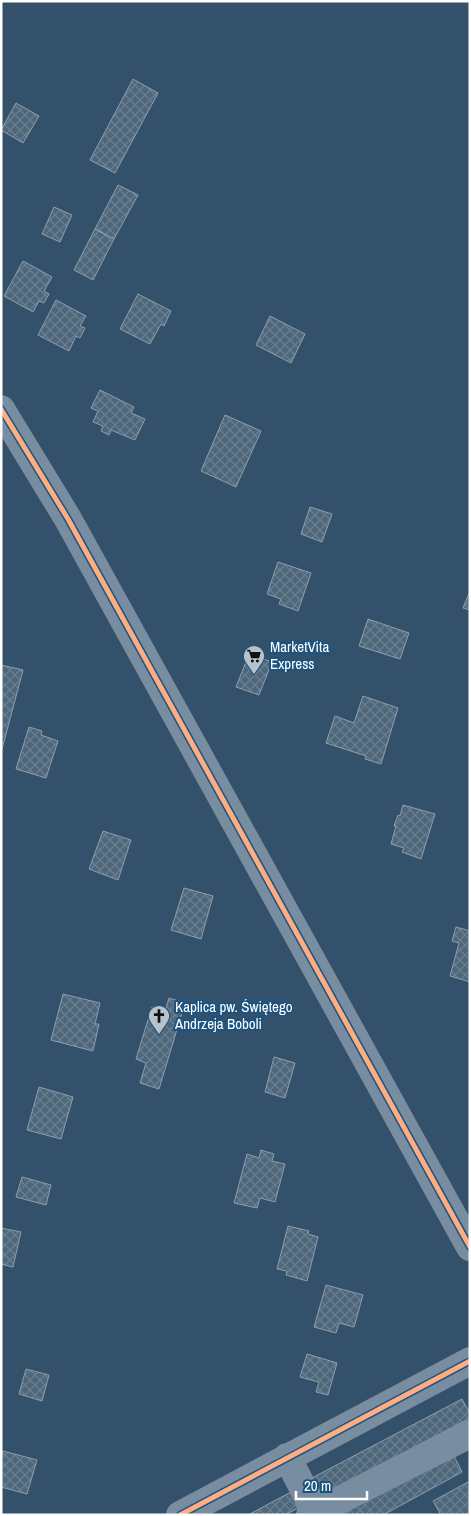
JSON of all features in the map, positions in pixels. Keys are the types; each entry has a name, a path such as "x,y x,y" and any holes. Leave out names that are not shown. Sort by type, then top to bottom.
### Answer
{"street":[{"path":"1,409 68,519 461,1210 470,1247"},
{"path":"180,1515 470,1361"},
{"path":"287,1457 314,1514 470,1434"}],"building":[{"path":"133,79 158,93 115,173 90,160"},
{"path":"16,103 39,116 23,143 1,130"},
{"path":"118,185 138,195 114,239 95,229"},
{"path":"54,207 72,215 60,242 42,234"},
{"path":"95,229 114,239 93,280 74,270"},
{"path":"23,261 52,277 44,291 49,294 44,303 39,301 33,312 4,296"},
{"path":"138,294 171,311 164,326 161,324 150,344 120,329"},
{"path":"56,300 86,316 80,326 85,328 80,338 76,336 69,351 38,335"},
{"path":"270,316 305,334 291,363 256,345"},
{"path":"100,390 134,407 131,413 145,419 135,440 111,430 109,435 101,431 103,426 93,422 98,411 91,408"},
{"path":"225,415 261,431 236,487 201,471"},
{"path":"310,507 332,514 322,542 301,534"},
{"path":"278,562 311,573 298,611 279,604 281,599 267,594"},
{"path":"470,591 470,610 463,608"},
{"path":"368,619 409,633 400,659 359,646"},
{"name":"MarketVita Express","path":"249,654 272,662 259,695 236,687"},
{"path":"1,665 23,670 1,753"},
{"path":"363,696 398,708 381,764 365,759 366,756 326,743 335,716 354,723"},
{"path":"29,727 42,731 41,735 58,741 46,778 16,769"},
{"path":"403,805 435,814 421,859 402,852 404,848 391,844 396,826 394,826 398,815 400,816"},
{"path":"103,831 131,840 118,880 89,869"},
{"path":"184,888 213,896 201,939 171,930"},
{"path":"456,927 470,931 470,982 450,976 459,943 452,941"},
{"path":"63,994 100,1003 95,1024 99,1024 93,1051 51,1040"},
{"name":"Kaplica pw. Świętego Andrzeja Boboli","path":"169,998 185,1003 159,1089 140,1083 146,1063 136,1059 152,1007 165,1011"},
{"path":"274,1057 295,1063 285,1098 265,1092"},
{"path":"39,1087 73,1097 61,1139 27,1130"},
{"path":"261,1150 274,1154 272,1161 285,1164 275,1202 260,1198 257,1208 234,1203 247,1154 259,1158"},
{"path":"22,1177 51,1185 46,1205 16,1197"},
{"path":"288,1226 309,1231 308,1234 318,1237 307,1281 286,1275 287,1271 277,1269"},
{"path":"1,1228 21,1232 13,1267 1,1264"},
{"path":"326,1285 363,1295 354,1327 339,1323 336,1333 314,1327"},
{"path":"307,1354 337,1363 328,1395 316,1392 319,1382 300,1377"},
{"path":"26,1369 49,1375 42,1401 19,1394"},
{"path":"462,1399 470,1414 470,1418 319,1497 310,1479"},
{"path":"3,1451 37,1460 27,1494 1,1487 1,1459"},
{"path":"453,1454 462,1472 383,1515 340,1515"},
{"path":"470,1481 470,1515 441,1515 433,1501"},
{"path":"291,1492 298,1508 285,1515 248,1515"}],"cycle path":[{"path":"1,409 68,519 470,1247"},
{"path":"180,1515 470,1361"}],"place":[{"name":"MarketVita Express","path":"254,675"},
{"name":"Kaplica pw. Świętego Andrzeja Boboli","path":"159,1035"}]}
